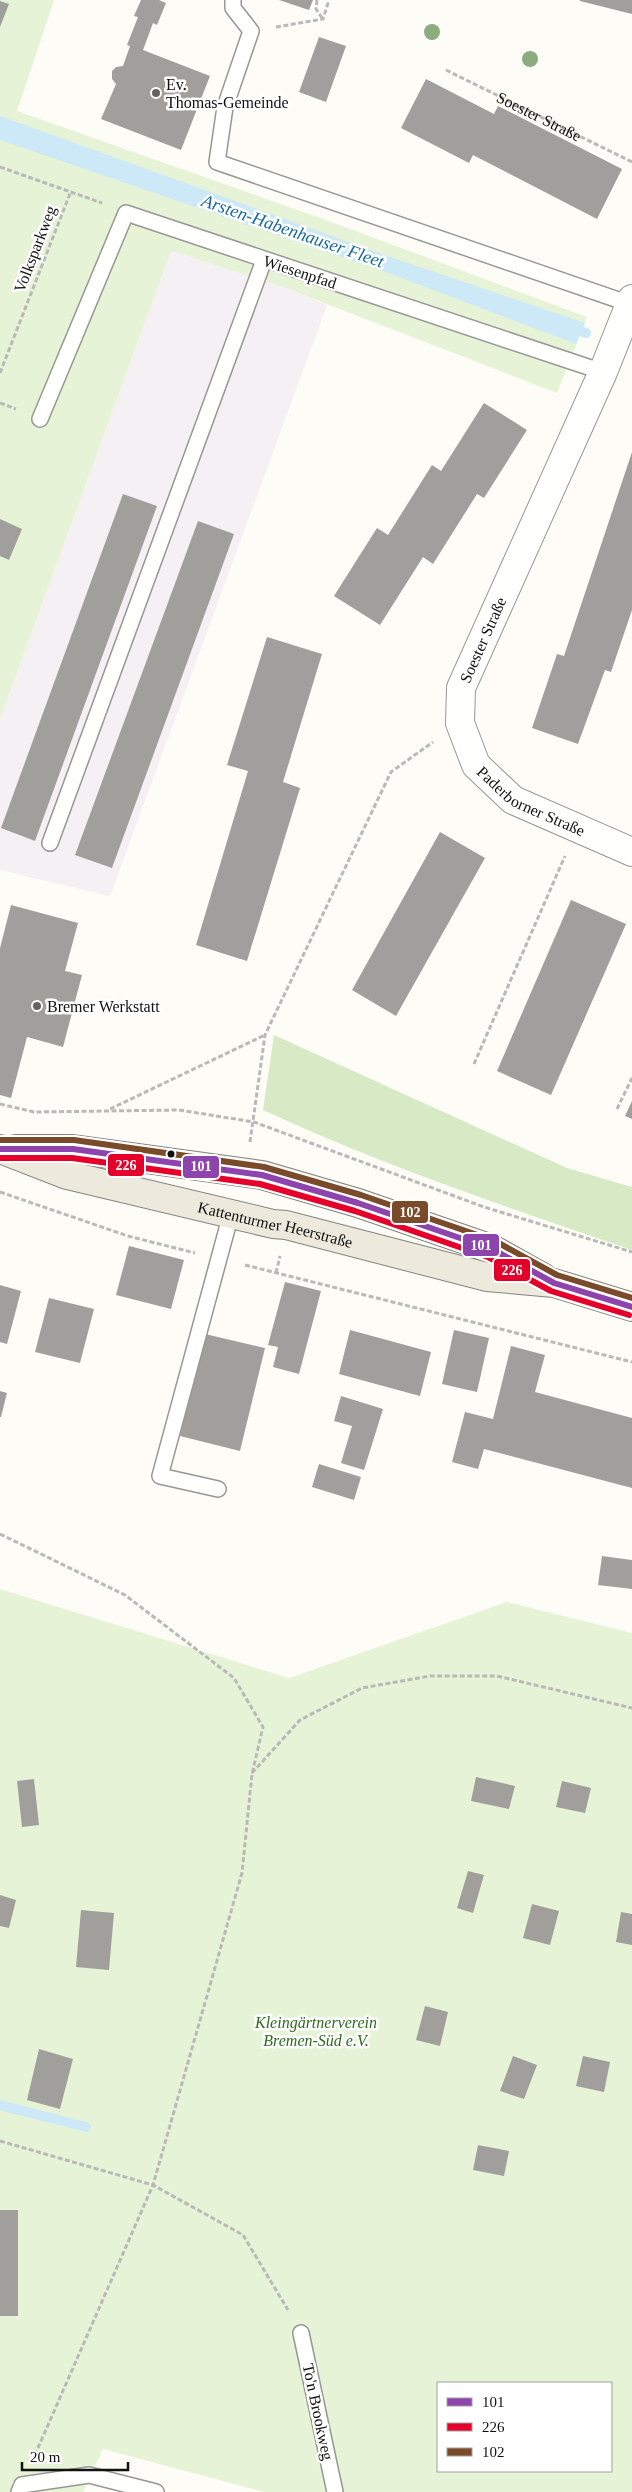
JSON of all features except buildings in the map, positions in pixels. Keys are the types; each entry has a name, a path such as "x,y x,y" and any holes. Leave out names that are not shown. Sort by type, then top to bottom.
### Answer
{"main road":[{"name":"Kattenturmer Heerstraße","path":"1,1149 67,1175 231,1214 286,1225 487,1276 554,1283 632,1307"},
{"name":"Kattenturmer Heerstraße","path":"1,1149 73,1149 262,1175 358,1203 492,1249 554,1283"}],"street":[{"name":"Soester Straße","path":"460,723 461,688 602,372 631,302"},
{"name":"Paderborner Straße","path":"460,723 476,765 513,800 632,852"}],"lane":[{"path":"234,0 233,8 251,32 225,107 217,162 631,302"},
{"path":"40,420 126,213"},
{"name":"Wiesenpfad","path":"126,213 602,372"},
{"path":"50,843 264,260"},
{"path":"218,1489 160,1476 231,1214"},
{"name":"To'n Brookweg","path":"301,2333 335,2492"},
{"path":"21,2488 89,2475 156,2492"}],"path":[{"path":"317,0 316,10 323,19"},
{"path":"323,19 329,0"},
{"path":"251,32 323,19"},
{"name":"Soester Straße","path":"446,70 632,162"},
{"path":"0,166 126,213"},
{"name":"Volksparkweg","path":"0,372 71,191"},
{"path":"254,1122 254,1110 266,1035 391,772 460,723"},
{"path":"474,1064 577,828"},
{"path":"109,1110 266,1035"},
{"path":"617,1109 632,1078"},
{"path":"0,1192 128,1236 632,1362"},
{"path":"0,1534 125,1595 234,1678 263,1727 252,1774 242,1873 153,2185 21,2488"},
{"path":"252,1774 300,1720 362,1688 420,1678 497,1676 632,1708"},
{"path":"0,2141 153,2185 243,2236 301,2333"}],"shaded area":[{"path":"171,251 280,286 327,305 110,896 0,870 0,719"}],"green space":[{"path":"0,0 54,0 17,111 326,220 587,317 557,393 280,286 171,251 0,719"},
{"path":"274,1035 567,1168 632,1187 632,1250 400,1168 263,1110"},
{"name":"Kleingärtnerverein Bremen-Süd e.V.","path":"0,1589 289,1678 507,1602 632,1633 632,2492 264,2492 103,2449 83,2492 0,2492"}],"water":[{"path":"0,116 393,258 585,323 576,344 391,274 0,140"}],"waterway":[{"name":"Arsten-Habenhauser Fleet","path":"570,328 586,333"},
{"path":"0,2105 86,2127"}],"transit line":[{"name":"102","path":"0,1140 74,1140 264,1167 361,1195 495,1241 557,1275 632,1298"},
{"name":"101","path":"0,1149 73,1149 262,1175 358,1203 492,1249 554,1283 632,1307"},
{"name":"226","path":"0,1158 72,1158 260,1184 355,1211 488,1257 551,1291 629,1315"}],"place":[{"name":"Ev. Thomas-Gemeinde","path":"156,93"},
{"name":"Bremer Werkstatt","path":"37,1006"}]}
